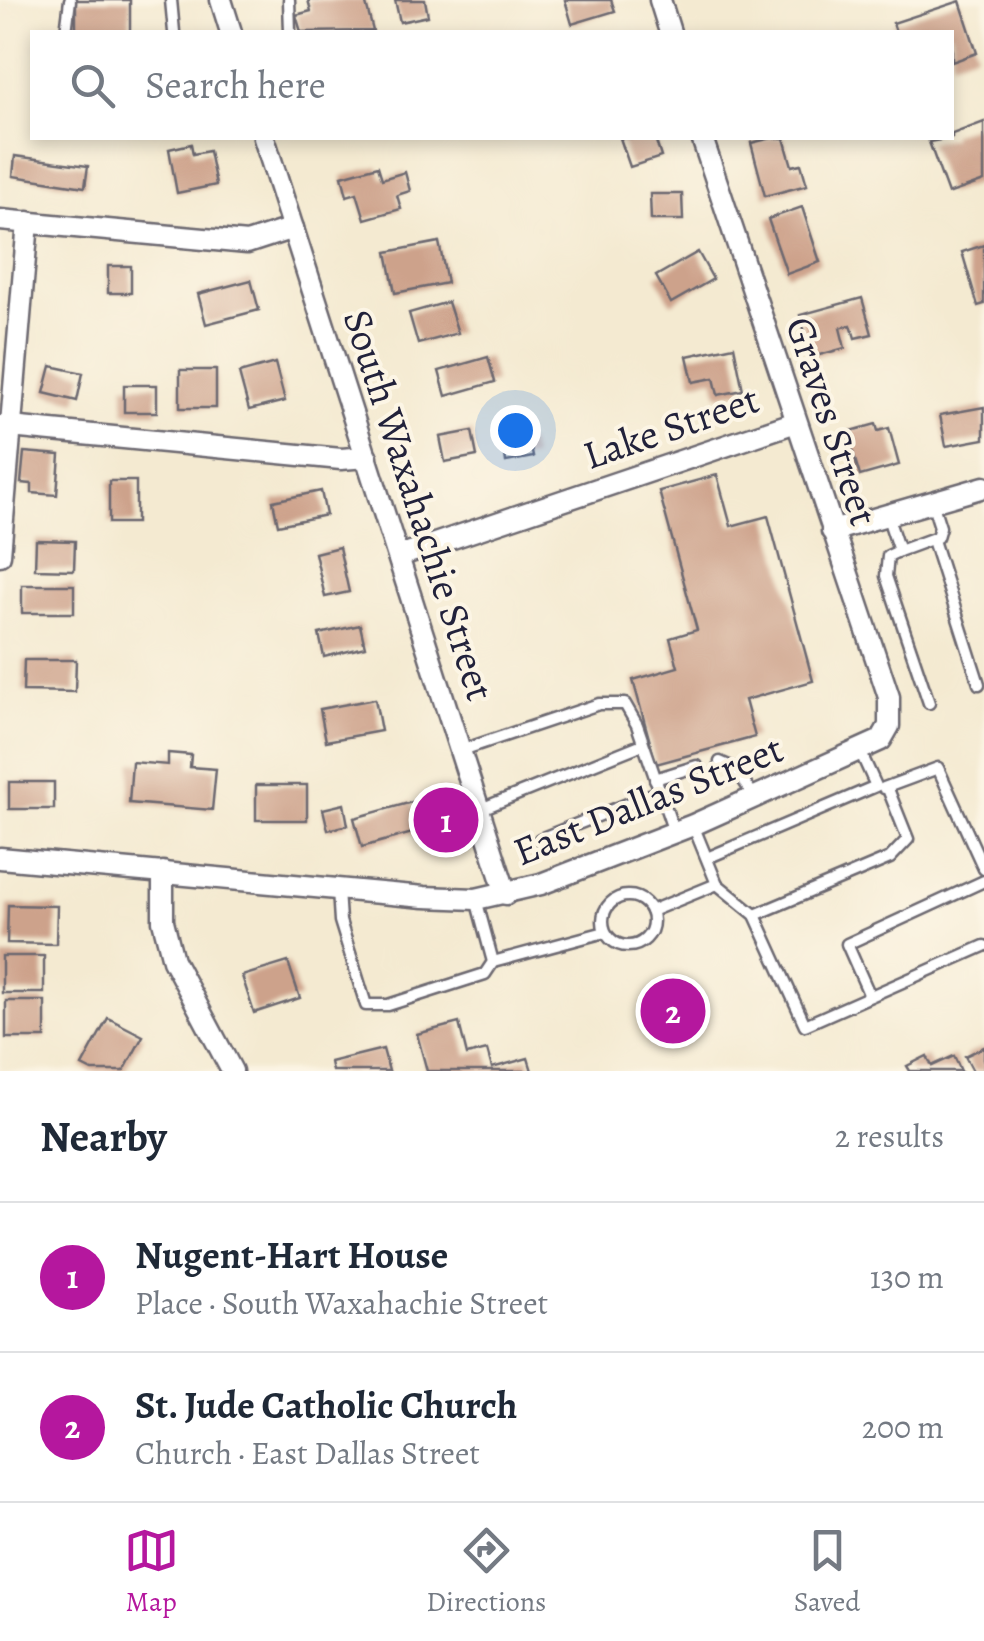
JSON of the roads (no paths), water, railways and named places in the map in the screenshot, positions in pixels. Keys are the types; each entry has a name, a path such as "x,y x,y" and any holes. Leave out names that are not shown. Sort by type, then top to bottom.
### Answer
{"street":[{"path":"221,0 230,30"},
{"path":"660,0 669,30"},
{"name":"South Waxahachie Street","path":"265,140 506,894"},
{"name":"Graves Street","path":"703,140 889,697 890,726"},
{"path":"0,220 247,243 293,228"},
{"path":"0,554 6,427 28,222"},
{"name":"Lake Street","path":"399,556 796,422"},
{"path":"6,427 341,459 367,456"},
{"path":"832,531 983,491"},
{"name":"East Dallas Street","path":"0,858 476,899 506,894 683,829 860,751 880,740 890,726"},
{"path":"163,872 166,940 172,960 232,1071"}],"lane":[{"path":"66,30 70,0"},
{"path":"170,0 174,30"},
{"path":"289,0 290,30"},
{"path":"928,703 886,576 888,556 933,540 940,532 932,502"},
{"path":"887,515 899,550"},
{"path":"933,540 979,684"},
{"path":"462,750 612,702 625,704 658,785 683,829 706,858 718,884 756,915 804,1025 984,946"},
{"path":"481,809 643,744"},
{"path":"756,915 890,858 908,838 860,751"},
{"path":"720,762 736,769 754,798"},
{"path":"540,839 697,766"},
{"path":"706,858 938,768 984,869"},
{"path":"870,996 847,944 984,881"},
{"path":"651,911 718,884"},
{"path":"338,889 340,920 366,1005 388,1005 485,974 494,962 605,932"},
{"path":"632,896 651,911 648,936 634,946 617,944 605,932 603,916 617,898 632,896"},
{"path":"476,899 494,962"}],"place":[{"name":"Nugent-Hart House","path":"446,820"},
{"name":"St. Jude Catholic Church","path":"673,1011"}]}
